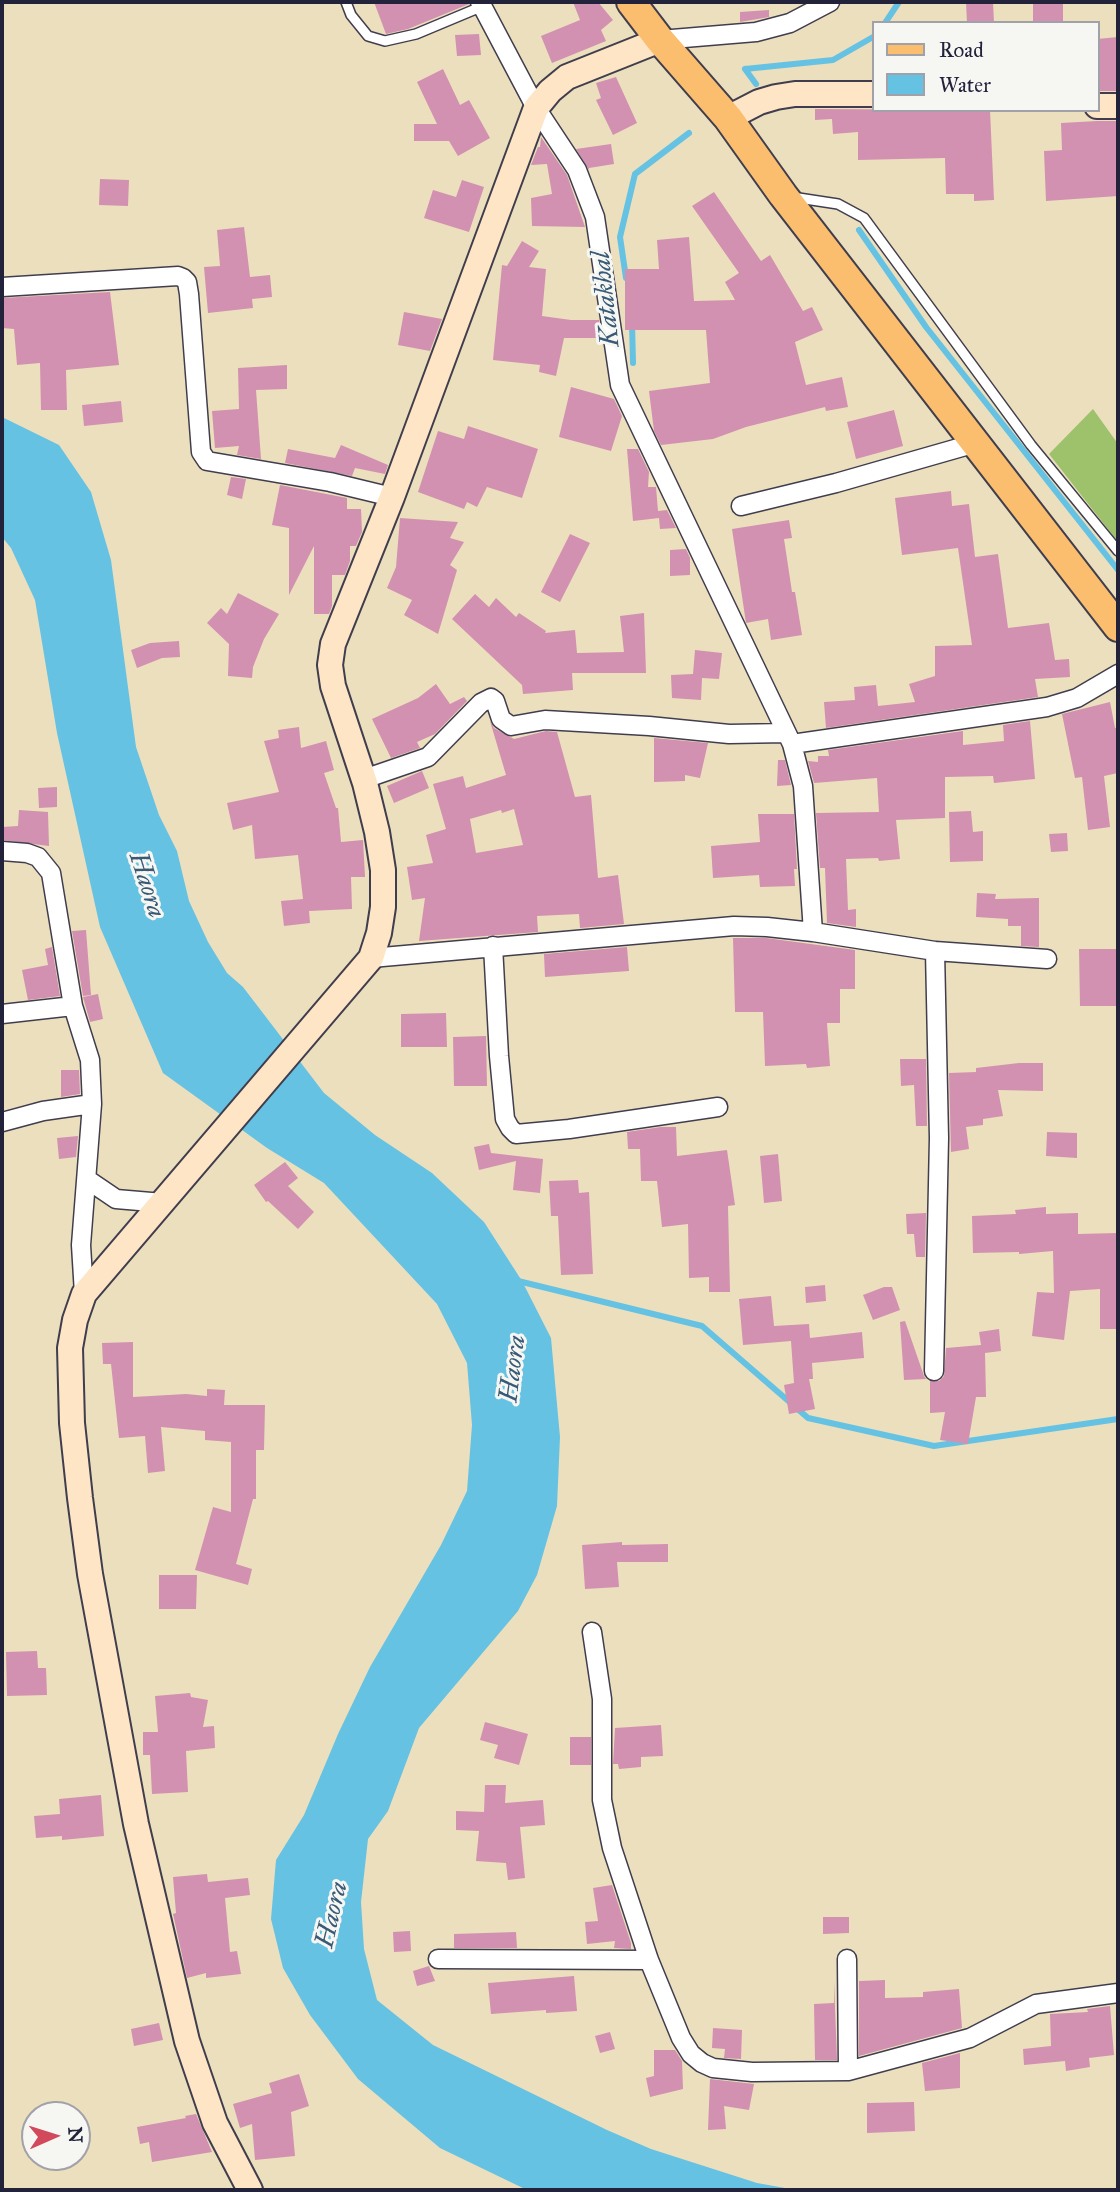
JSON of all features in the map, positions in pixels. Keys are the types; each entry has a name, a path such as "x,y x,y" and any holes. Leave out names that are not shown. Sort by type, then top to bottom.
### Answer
{"main road":[{"path":"631,2 727,118 783,195 1118,627"}],"street":[{"path":"250,2190 215,2123 187,2041 133,1811 90,1574 72,1423 70,1348 75,1320 84,1294 371,958 383,907 383,870 377,832 363,779 332,687 330,665 333,644 392,498 536,108 550,91 567,77 660,40 756,32 790,23 830,2"},
{"path":"481,4 536,108 577,170 595,218 620,385 789,738 803,786 813,932"},
{"path":"727,118 759,102 776,97 795,94 872,94"},
{"path":"1099,106 1118,106"},
{"path":"2,287 167,276 183,278 187,282 189,294 201,452 207,461 330,482 392,498"},
{"path":"741,506 836,483 976,443"},
{"path":"363,779 428,757 486,699 491,698 495,701 501,719 511,726 545,720 789,738 1048,708 1077,698 1118,674"},
{"path":"2,850 38,857 51,873 73,1006 90,1060 92,1104 81,1245 84,1294"},
{"path":"371,958 734,926 813,932 935,951 1047,959"},
{"path":"493,946 505,1119 516,1134 718,1107"},
{"path":"934,1371 939,1138 935,951"},
{"path":"2,1014 27,1009 73,1006"},
{"path":"2,1122 43,1111 92,1104"},
{"path":"88,1180 116,1199 169,1196"},
{"path":"592,1632 602,1699 602,1800 612,1848 649,1960 681,2038 691,2054 702,2063 713,2068 752,2072 848,2071 970,2038 1036,2004 1118,1993"},
{"path":"438,1959 649,1960"},
{"path":"847,1959 848,2071"}],"lane":[{"path":"346,2 351,15 368,36 385,41 416,34 481,4"},
{"path":"783,195 838,204 864,218 1031,445 1118,551"}],"green space":[{"path":"1093,409 1118,444 1118,542 1049,454"}],"water":[{"name":"Haora","path":"2,417 59,445 91,492 111,560 136,747 159,815 177,851 189,901 208,942 227,973 243,987 324,1093 375,1135 432,1173 484,1222 522,1281 551,1338 560,1437 557,1506 537,1575 518,1611 419,1728 388,1811 368,1839 361,1902 364,1949 377,2000 433,2045 607,2130 651,2149 757,2183 796,2190 527,2190 440,2148 358,2079 310,2015 283,1968 271,1919 276,1860 304,1815 370,1667 441,1545 467,1491 472,1425 467,1363 437,1304 324,1183 267,1148 163,1073 100,927 57,733 35,600 11,548 2,537"}],"building":[{"path":"374,2 469,4 408,29 386,34"},
{"path":"573,2 598,2 613,20 601,30 606,41 552,63 541,36 580,20"},
{"path":"966,2 993,2 994,21 967,21"},
{"path":"1033,2 1063,2 1063,21 1033,21"},
{"path":"769,10 769,17 740,22 740,12"},
{"path":"479,34 481,55 457,56 455,35"},
{"path":"1118,37 1118,91 1099,91 1099,39"},
{"path":"443,69 460,105 469,100 490,138 458,156 449,141 414,141 414,124 437,124 417,82"},
{"path":"616,77 637,123 613,135 596,100 601,98 596,83"},
{"path":"815,109 990,112 994,200 974,201 974,194 946,194 945,158 858,160 858,132 833,134 832,119 815,120"},
{"path":"1118,121 1118,196 1046,201 1044,151 1062,150 1061,123"},
{"path":"541,137 567,175 585,227 532,226 531,198 552,194 547,164 531,165 540,147"},
{"path":"611,144 614,164 589,170 576,149"},
{"path":"100,179 129,180 128,206 99,205"},
{"path":"462,180 484,187 469,232 424,218 433,190 456,197"},
{"path":"714,192 761,261 770,255 803,311 812,307 823,330 795,342 806,385 842,377 848,407 826,411 825,407 746,427 713,439 661,445 654,431 649,391 710,383 706,330 625,330 625,269 659,269 657,240 689,237 694,301 735,300 725,282 739,273 692,206"},
{"path":"244,227 250,277 270,275 272,297 252,299 253,308 208,313 204,267 220,266 217,230"},
{"path":"522,241 539,251 529,267 546,269 542,316 599,320 602,338 564,338 556,376 539,372 540,365 493,360 502,265 507,266"},
{"path":"110,292 119,365 66,370 67,410 41,410 40,363 17,365 14,329 2,328 2,298"},
{"path":"404,312 442,319 430,351 398,345"},
{"path":"287,365 287,389 256,390 261,459 237,455 239,446 215,448 212,411 239,409 238,368"},
{"path":"571,387 614,399 622,416 611,451 559,437"},
{"path":"121,401 123,422 84,426 82,405"},
{"path":"894,410 903,446 856,459 847,422"},
{"path":"468,426 538,449 522,498 487,487 477,507 467,502 464,509 418,492 438,431 464,439"},
{"path":"341,445 388,465 385,474 355,468 352,476 285,463 288,449 335,458"},
{"path":"627,449 638,449 649,472 648,487 656,487 658,511 667,510 676,528 660,529 659,518 633,521"},
{"path":"231,477 246,479 242,499 227,495"},
{"path":"280,485 347,498 347,509 361,509 362,532 356,546 350,546 350,561 345,575 332,575 332,606 329,614 314,614 314,546 289,595 289,528 272,525"},
{"path":"951,491 952,506 969,504 975,557 998,554 1008,628 1049,623 1055,660 1069,659 1070,677 1035,679 1038,697 826,728 824,702 855,700 854,687 876,685 878,706 915,702 909,684 935,676 935,646 972,645 958,548 902,555 895,498"},
{"path":"400,518 458,522 450,538 464,542 450,565 457,570 438,634 404,615 412,600 387,588 396,567"},
{"path":"789,520 792,538 784,539 802,635 771,640 768,619 746,623 732,529"},
{"path":"570,534 590,543 560,602 541,592"},
{"path":"686,549 690,558 690,575 670,576 670,550"},
{"path":"238,593 279,614 264,639 253,667 252,678 228,676 229,644 207,623 221,608 227,614"},
{"path":"475,594 489,607 496,598 516,617 519,613 546,631 545,633 575,630 577,653 624,652 620,616 644,613 646,673 572,673 573,690 523,694 522,685 452,619"},
{"path":"179,641 180,657 162,658 137,668 131,650 150,643"},
{"path":"695,650 722,653 719,679 702,678 701,700 672,698 671,675 693,674"},
{"path":"436,684 450,704 464,697 467,701 435,734 417,742 420,748 391,758 372,719 418,698"},
{"path":"1110,702 1115,728 1118,727 1118,773 1104,776 1110,827 1088,830 1082,777 1075,778 1062,714"},
{"path":"490,721 494,728 514,739 546,731 557,732 575,797 591,795 598,878 618,875 624,924 580,928 579,914 537,916 538,932 419,941 425,898 412,900 407,867 433,863 426,835 446,829 433,784 463,776 466,788 506,775","holes":["514,809 523,845 476,853 470,819"]},
{"path":"1030,721 1035,779 994,783 993,776 945,777 945,818 896,820 900,859 846,859 848,910 856,909 856,927 827,923 825,868 820,868 816,813 879,812 877,778 814,783 808,761 818,762 818,756 829,756 828,750 963,731 963,745 1004,741 1003,725"},
{"path":"299,727 301,748 326,741 334,770 324,773 338,808 341,842 363,840 365,877 351,877 352,909 309,911 310,923 284,926 281,901 303,899 298,855 255,859 252,825 233,830 227,803 279,792 264,741 279,738 278,730"},
{"path":"654,738 708,743 700,778 685,775 685,781 654,782"},
{"path":"778,760 785,760 791,785 777,786"},
{"path":"422,771 429,788 394,803 387,786"},
{"path":"57,787 57,807 39,808 38,788"},
{"path":"19,810 48,812 49,846 2,840 2,827 18,826"},
{"path":"971,811 973,832 983,831 983,861 950,862 949,812"},
{"path":"758,814 794,814 797,869 794,869 795,886 760,887 759,875 713,878 711,846 760,842"},
{"path":"1067,833 1068,851 1051,852 1049,834"},
{"path":"977,893 996,894 995,899 1039,898 1039,947 1021,946 1021,926 1008,926 1008,919 976,917"},
{"path":"86,930 91,995 83,996 72,931"},
{"path":"733,938 766,938 855,950 855,989 840,989 840,1023 827,1023 830,1066 765,1066 763,1012 735,1012"},
{"path":"52,947 60,996 28,1000 22,970 48,965 45,949"},
{"path":"627,947 629,971 545,977 544,954"},
{"path":"1079,949 1118,949 1118,1006 1080,1006"},
{"path":"98,994 103,1019 90,1022 83,997"},
{"path":"446,1013 447,1047 401,1047 401,1014"},
{"path":"486,1036 487,1086 454,1086 453,1037"},
{"path":"900,1059 926,1059 927,1126 916,1126 914,1085 901,1086"},
{"path":"1043,1063 1043,1091 998,1090 1003,1116 983,1119 983,1125 966,1127 969,1149 951,1152 949,1073 976,1072 976,1068"},
{"path":"61,1070 79,1070 80,1094 61,1097"},
{"path":"676,1127 677,1156 727,1150 735,1205 728,1206 730,1292 709,1292 709,1277 689,1278 688,1224 662,1227 657,1181 641,1181 640,1149 628,1149 627,1132"},
{"path":"1047,1132 1077,1133 1077,1158 1046,1156"},
{"path":"78,1136 76,1157 59,1159 57,1138"},
{"path":"489,1144 491,1153 543,1159 540,1193 513,1190 516,1161 479,1170 474,1147"},
{"path":"778,1154 782,1201 764,1203 760,1156"},
{"path":"285,1162 298,1178 288,1186 314,1212 298,1229 266,1202 254,1185"},
{"path":"578,1180 579,1193 589,1192 593,1274 561,1275 558,1216 551,1216 549,1181"},
{"path":"1046,1207 1046,1214 1078,1213 1078,1234 1118,1233 1118,1329 1100,1329 1100,1289 1070,1291 1064,1340 1032,1336 1037,1292 1054,1293 1053,1251 1019,1254 973,1253 972,1216 1016,1214 1015,1210"},
{"path":"926,1213 925,1257 916,1257 914,1234 907,1234 906,1214"},
{"path":"825,1285 826,1301 806,1303 805,1287"},
{"path":"884,1287 892,1287 900,1310 873,1320 863,1295"},
{"path":"771,1296 774,1326 809,1324 810,1338 862,1332 864,1358 812,1363 813,1379 809,1379 815,1409 789,1414 784,1385 794,1383 791,1341 743,1345 739,1299"},
{"path":"905,1321 926,1379 904,1380 900,1322"},
{"path":"999,1329 1001,1351 985,1353 986,1397 976,1397 968,1444 940,1440 945,1412 930,1413 930,1381 939,1381 944,1376 946,1348 981,1345 979,1332"},
{"path":"133,1342 133,1397 186,1394 207,1396 207,1389 225,1390 224,1405 265,1405 264,1450 256,1450 256,1499 253,1499 236,1564 252,1569 248,1585 195,1570 213,1507 231,1512 231,1442 205,1440 205,1431 161,1427 165,1471 148,1473 145,1436 119,1438 111,1364 103,1364 102,1343"},
{"path":"622,1542 622,1545 668,1544 668,1562 617,1562 619,1587 585,1589 582,1545"},
{"path":"159,1575 197,1575 196,1609 159,1609"},
{"path":"37,1651 38,1668 46,1668 47,1695 7,1696 6,1652"},
{"path":"190,1693 191,1697 208,1700 203,1727 214,1726 215,1748 186,1751 188,1792 152,1794 150,1755 143,1755 143,1732 158,1732 155,1696"},
{"path":"485,1722 528,1734 519,1765 494,1758 498,1745 480,1740"},
{"path":"661,1725 663,1756 641,1757 641,1767 619,1769 618,1764 613,1764 615,1728"},
{"path":"570,1737 591,1737 591,1765 570,1765"},
{"path":"485,1785 506,1785 505,1803 543,1800 545,1825 520,1827 525,1878 508,1880 506,1863 476,1861 479,1831 456,1830 456,1811 484,1812"},
{"path":"101,1795 104,1836 62,1840 62,1836 36,1838 34,1816 60,1814 59,1799"},
{"path":"207,1874 208,1882 248,1878 250,1895 225,1898 230,1952 237,1951 241,1974 206,1978 206,1973 187,1978 173,1914 176,1913 173,1877"},
{"path":"612,1885 631,1949 614,1948 615,1941 587,1944 585,1922 598,1921 593,1888"},
{"path":"823,1917 849,1917 849,1933 823,1934"},
{"path":"410,1931 411,1951 394,1952 393,1932"},
{"path":"516,1932 517,1948 454,1948 454,1934"},
{"path":"429,1966 435,1981 417,1986 413,1971"},
{"path":"574,1976 577,2011 491,2014 488,1983"},
{"path":"885,1980 885,1998 923,1997 923,1992 959,1989 962,2028 859,2056 859,1981"},
{"path":"834,1981 837,2060 815,2060 814,2004 834,2003"},
{"path":"1110,2006 1114,2055 1089,2058 1090,2067 1066,2071 1065,2061 1024,2065 1023,2049 1051,2046 1050,2014 1088,2012 1087,2009"},
{"path":"159,2023 163,2040 134,2046 131,2029"},
{"path":"713,2028 742,2030 741,2059 724,2058 725,2049 712,2048"},
{"path":"610,2032 615,2049 600,2053 595,2036"},
{"path":"654,2050 675,2050 682,2061 683,2089 650,2097 646,2078 654,2076"},
{"path":"960,2053 960,2088 925,2091 922,2063"},
{"path":"299,2074 309,2106 291,2112 295,2156 255,2160 252,2124 240,2128 233,2104 272,2093 269,2083"},
{"path":"710,2079 754,2084 749,2110 724,2106 726,2129 708,2130"},
{"path":"914,2102 915,2131 867,2133 867,2103"},
{"path":"196,2114 212,2152 152,2162 149,2142 140,2144 137,2127"}],"waterway":[{"name":"Katakhal","path":"886,21 899,2"},
{"name":"Katakhal","path":"745,69 833,60 872,38"},
{"path":"745,69 756,84"},
{"name":"Katakhal","path":"626,278 620,237 635,174 689,133"},
{"path":"859,230 926,327 1118,570"},
{"name":"Katakhal","path":"632,323 633,363"},
{"path":"514,1280 702,1326 808,1418 934,1446 1118,1419"}]}
